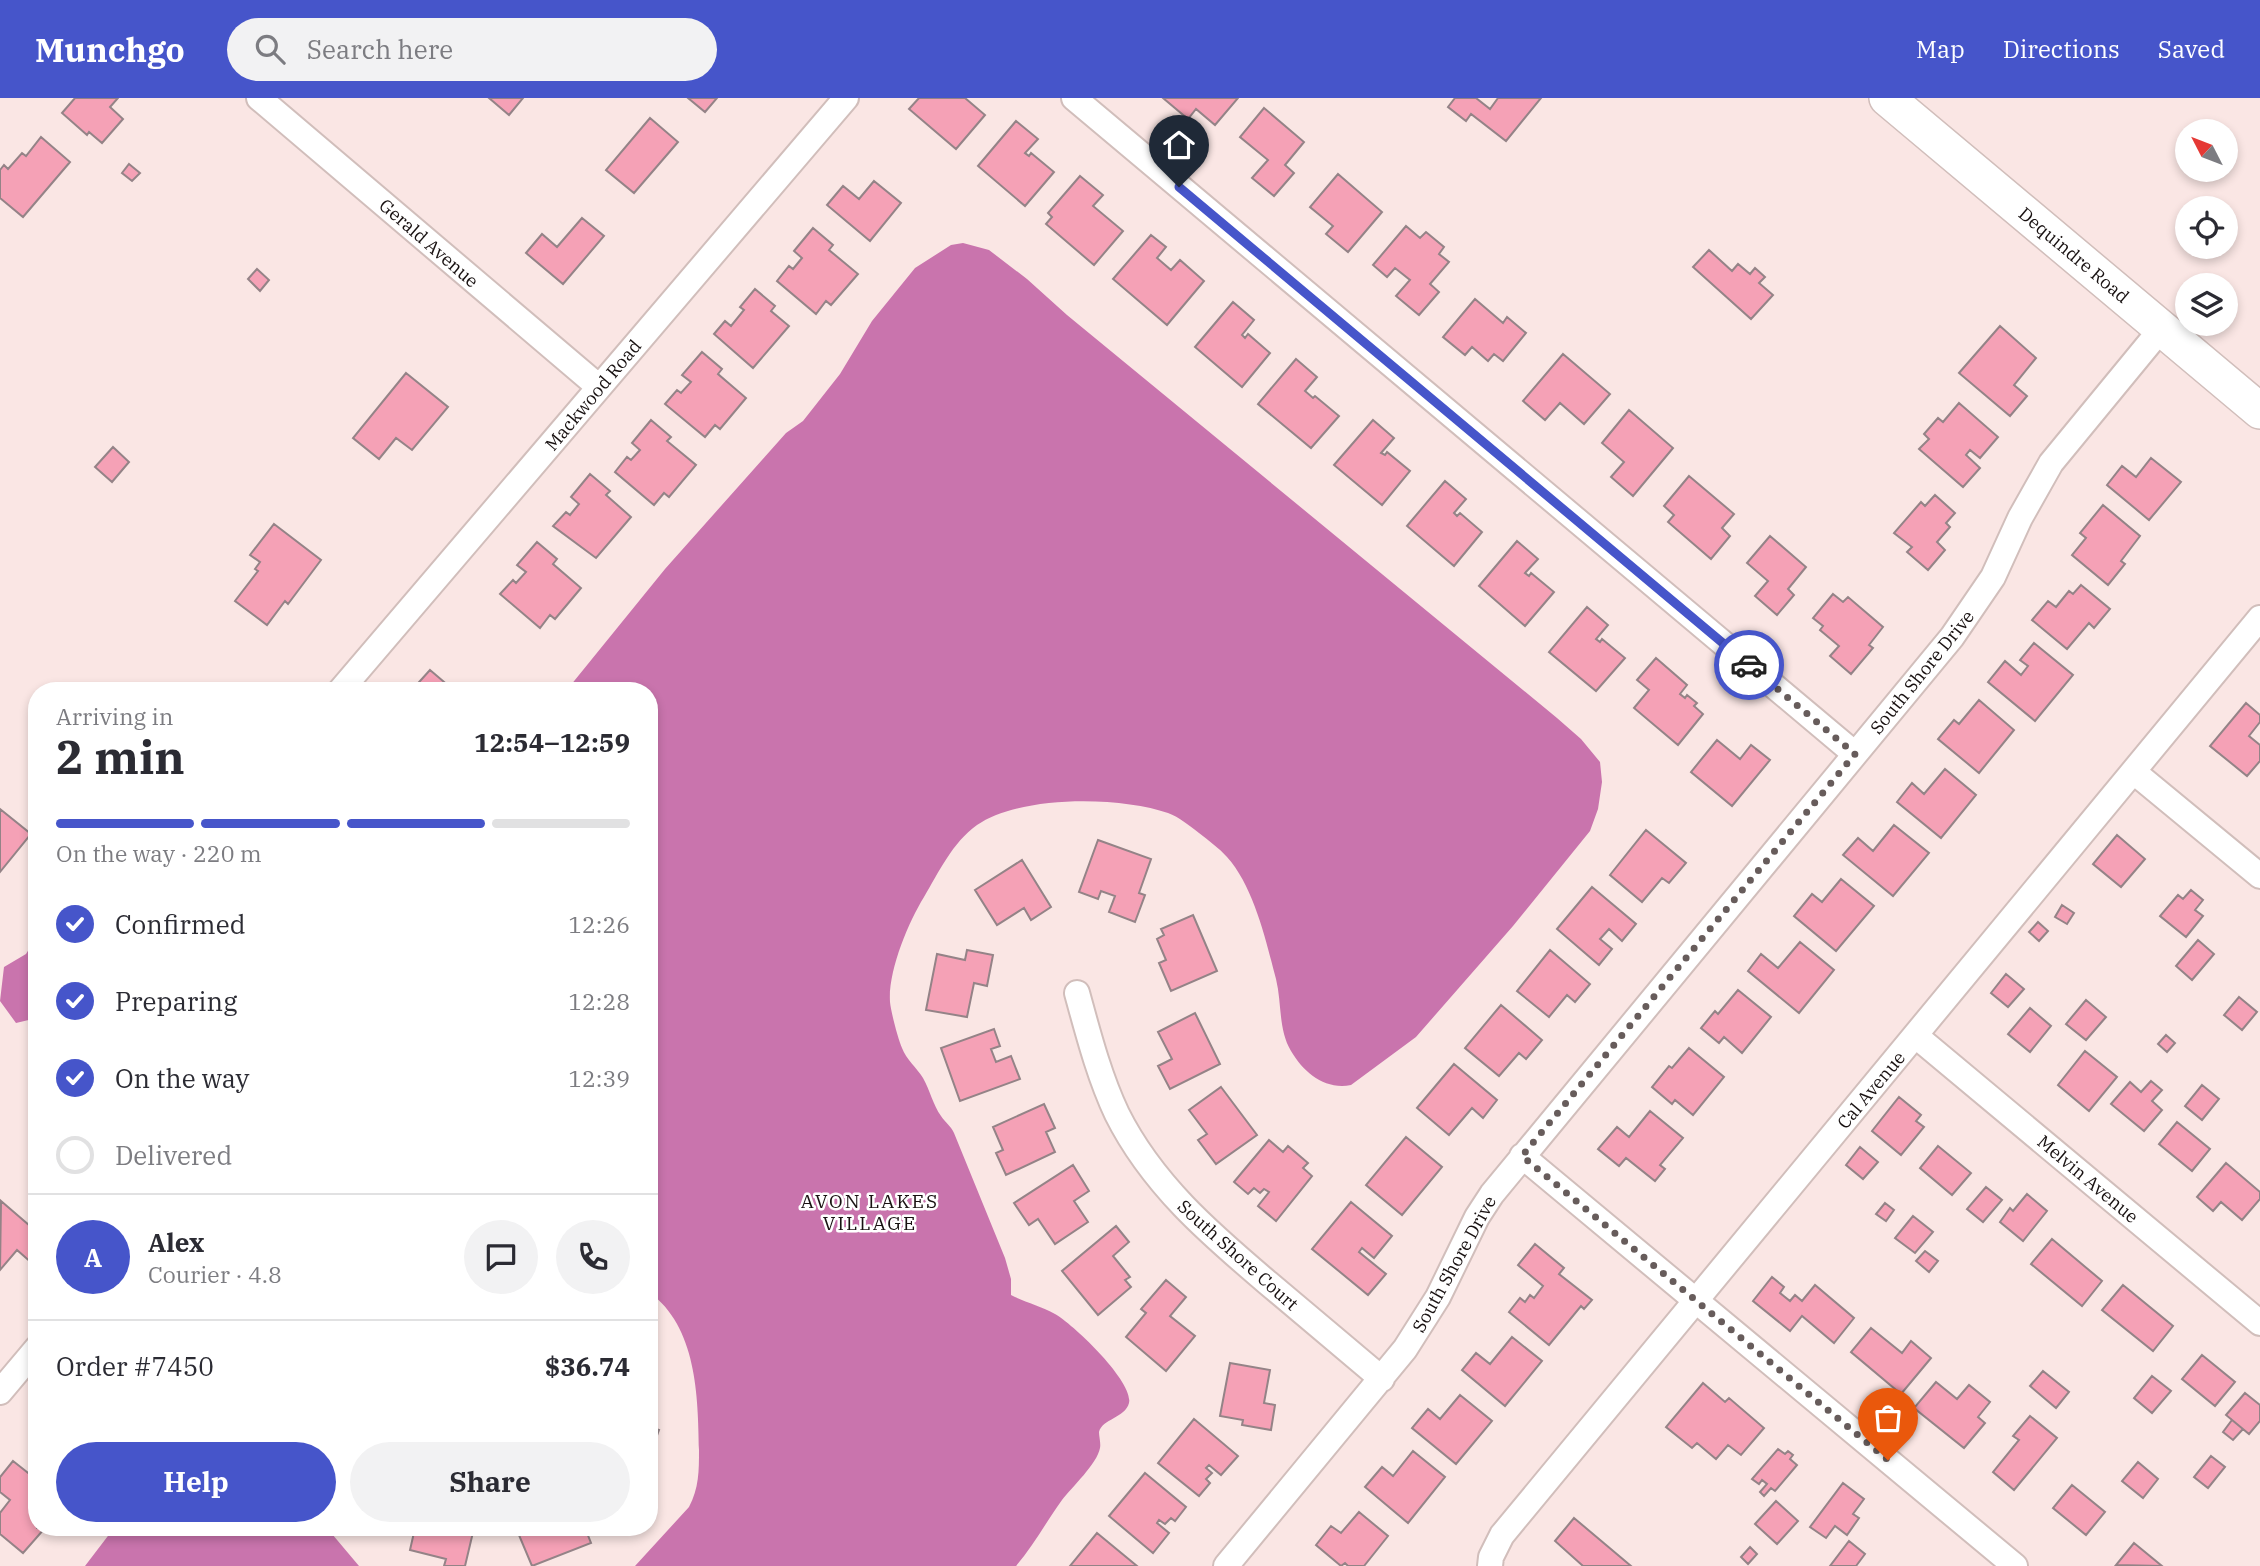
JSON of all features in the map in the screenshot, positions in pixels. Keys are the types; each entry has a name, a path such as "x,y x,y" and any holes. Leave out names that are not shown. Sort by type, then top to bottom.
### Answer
{"main road":[{"name":"Dequindre Road","path":"1888,98 2260,411"}],"street":[{"name":"Gerald Avenue","path":"258,98 599,387"},
{"name":"Mackwood Road","path":"348,682 846,98"},
{"path":"1074,98 1855,754"},
{"name":"South Shore Drive","path":"1226,1566 1381,1379 1422,1324 1477,1217 1492,1194 1972,611 1993,578 2020,517 2050,463 2162,328"},
{"name":"Cal Avenue","path":"1490,1566 1491,1557 1502,1535 2260,618"},
{"path":"2134,772 2260,876"},
{"name":"South Shore Court","path":"1077,993 1111,1100 1133,1141 1160,1181 1211,1236 1381,1379"},
{"name":"Melvin Avenue","path":"1916,1036 2260,1323"},
{"path":"1522,1156 2015,1566"},
{"path":"0,1392 28,1359"}],"shaded area":[{"path":"963,243 989,250 1027,279 1067,315 1557,718 1581,739 1600,762 1602,782 1598,809 1590,831 1513,926 1416,1037 1351,1085 1341,1086 1316,1078 1302,1066 1291,1051 1282,1025 1276,979 1245,883 1227,857 1188,825 1172,815 1148,807 1124,803 1071,801 1018,808 996,815 968,832 947,858 918,908 896,962 890,1002 900,1044 923,1078 938,1112 954,1133 1005,1258 1011,1279 1011,1295 1055,1314 1088,1341 1122,1382 1128,1394 1127,1408 1101,1428 1100,1448 1094,1461 1062,1500 1016,1566 635,1566 689,1507 697,1486 699,1458 698,1407 692,1364 677,1324 658,1300 658,682 573,682 665,569 786,433 803,421 840,374 872,321 915,268 951,245"},
{"path":"28,951 28,1020 16,1023 0,1001 4,967"},
{"path":"108,1536 334,1536 359,1566 85,1566"}],"building":[{"path":"75,98 118,98 110,107 123,119 102,143 89,132 87,135 62,113"},
{"path":"489,98 523,98 509,115"},
{"path":"688,98 717,98 705,112"},
{"path":"919,98 965,98 985,115 956,149 909,109"},
{"path":"1163,98 1238,98 1215,125 1196,109 1188,119"},
{"path":"1455,98 1476,98 1490,109 1498,98 1541,98 1506,141 1471,114 1466,121 1448,107"},
{"path":"1264,108 1304,142 1285,165 1294,173 1274,196 1252,178 1268,160 1240,137"},
{"path":"650,118 678,142 634,193 606,170"},
{"path":"1016,121 1038,139 1025,153 1029,156 1031,153 1054,172 1025,206 978,166"},
{"path":"41,137 70,162 23,217 0,198 0,170 4,165 8,169 22,153 26,156"},
{"path":"129,164 140,173 132,181 122,173"},
{"path":"1338,174 1382,212 1348,252 1326,234 1333,226 1310,207"},
{"path":"1080,176 1103,195 1093,206 1123,231 1094,265 1046,224 1052,217 1048,213"},
{"path":"874,181 901,203 870,241 827,205 843,186 859,199"},
{"path":"582,218 604,236 563,284 526,253 542,234 557,247"},
{"path":"1406,226 1420,238 1426,232 1444,247 1439,254 1449,262 1430,284 1439,292 1419,315 1396,296 1410,280 1395,268 1387,277 1373,265"},
{"path":"813,228 833,245 829,250 858,274 831,305 826,301 816,314 777,281 789,266 793,269 802,258 794,251"},
{"path":"1151,235 1166,247 1157,258 1171,270 1180,260 1204,281 1167,325 1113,279"},
{"path":"1709,250 1732,271 1738,264 1750,274 1755,268 1765,277 1759,283 1773,295 1751,319 1693,267"},
{"path":"257,269 269,280 260,291 248,279"},
{"path":"755,289 775,306 771,311 789,326 753,368 714,334 725,321 731,326 744,310 740,307"},
{"path":"1475,299 1503,323 1507,317 1526,333 1503,361 1494,354 1488,361 1472,347 1465,355 1443,337"},
{"path":"1233,302 1254,320 1242,335 1245,338 1248,334 1270,353 1242,387 1195,347"},
{"path":"2000,326 2036,358 2014,385 2027,396 2010,416 1959,373"},
{"path":"702,352 722,369 718,374 746,398 720,429 715,425 705,437 665,404 677,390 681,393 691,382 682,375"},
{"path":"1563,354 1610,394 1584,424 1560,403 1545,420 1523,401"},
{"path":"1296,359 1317,377 1305,391 1339,416 1311,448 1258,404"},
{"path":"406,373 448,407 412,450 396,438 379,459 353,438"},
{"path":"1959,403 1998,437 1980,458 1970,450 1966,455 1980,468 1963,487 1919,449 1929,439 1924,434 1938,418 1943,422"},
{"path":"1629,410 1673,448 1633,496 1611,477 1624,462 1602,443"},
{"path":"651,420 671,437 667,441 696,465 669,497 664,493 654,505 615,472 627,457 631,460 640,450 632,443"},
{"path":"1373,420 1394,438 1381,453 1385,455 1387,452 1410,471 1382,505 1334,465"},
{"path":"113,447 129,462 112,482 95,467"},
{"path":"2151,458 2181,482 2149,520 2107,485 2122,466 2136,477"},
{"path":"590,474 610,491 606,495 631,517 596,558 553,526 566,512 570,515 579,504 571,497"},
{"path":"1689,476 1734,514 1722,528 1730,536 1711,559 1668,522 1674,515 1664,506"},
{"path":"1445,481 1466,499 1454,513 1457,516 1460,513 1482,532 1454,566 1407,526"},
{"path":"1935,495 1955,513 1946,523 1950,527 1937,542 1945,550 1928,570 1907,552 1912,547 1894,533 1921,502 1925,506"},
{"path":"2103,505 2140,536 2121,561 2125,564 2108,585 2072,555 2086,538 2080,533"},
{"path":"274,524 321,560 288,604 285,601 267,625 235,601 258,571 255,569 260,562 250,555"},
{"path":"1770,536 1806,567 1788,589 1794,595 1777,615 1755,596 1768,581 1747,563"},
{"path":"1517,541 1538,559 1525,573 1529,576 1531,573 1554,592 1525,626 1479,586"},
{"path":"537,542 557,559 553,564 581,588 555,619 550,615 540,628 500,594 513,580 516,583 526,572 517,565"},
{"path":"2081,585 2110,609 2094,628 2089,623 2067,649 2032,620 2048,601 2056,607 2069,591 2073,594"},
{"path":"1833,594 1843,602 1848,597 1883,627 1869,645 1873,648 1851,674 1830,656 1839,646 1820,630 1823,626 1813,618"},
{"path":"1587,607 1608,625 1596,639 1600,642 1602,639 1625,658 1596,691 1549,652"},
{"path":"2034,643 2073,675 2035,721 1988,682 2005,661 2021,675 2028,666 2020,660"},
{"path":"1656,658 1687,685 1680,694 1685,698 1687,695 1697,703 1694,706 1703,714 1678,745 1634,708 1649,690 1637,680"},
{"path":"430,670 444,682 419,682"},
{"path":"1979,700 2014,730 1979,773 1938,739 1954,720 1959,724"},
{"path":"2246,703 2260,715 2260,722 2249,736 2260,745 2260,761 2247,776 2210,746"},
{"path":"1717,740 1740,759 1751,745 1770,760 1732,806 1691,772"},
{"path":"1945,769 1976,795 1941,838 1897,802 1912,783 1924,794"},
{"path":"0,809 28,832 28,838 0,872"},
{"path":"1894,825 1929,853 1893,896 1843,855 1858,838 1873,851"},
{"path":"1646,830 1686,863 1669,883 1662,878 1642,902 1610,875"},
{"path":"2117,835 2145,859 2121,887 2093,864"},
{"path":"1098,840 1151,859 1139,893 1145,895 1135,922 1109,912 1115,896 1101,891 1098,899 1079,892"},
{"path":"1022,860 1051,907 1031,920 1024,908 997,925 975,890"},
{"path":"1841,879 1874,906 1836,951 1794,916 1812,894 1822,902"},
{"path":"1592,887 1636,924 1622,941 1609,929 1600,939 1612,949 1599,965 1557,929"},
{"path":"2191,890 2203,900 2195,910 2203,916 2186,937 2160,916 2178,895 2183,899"},
{"path":"2062,905 2074,913 2067,924 2055,917"},
{"path":"1193,915 1217,971 1171,991 1159,963 1166,960 1157,939 1164,935 1161,929"},
{"path":"2038,922 2048,931 2039,941 2029,932"},
{"path":"2198,940 2214,954 2192,980 2176,966"},
{"path":"1800,942 1834,970 1799,1013 1748,971 1761,954 1778,968"},
{"path":"967,950 993,955 987,986 974,983 967,1017 926,1010 937,954 965,960"},
{"path":"1550,950 1590,984 1575,1002 1567,995 1549,1017 1517,991"},
{"path":"2006,974 2024,989 2008,1007 1991,993"},
{"path":"1738,990 1771,1017 1742,1053 1724,1037 1719,1043 1701,1028 1715,1011 1718,1014"},
{"path":"2239,997 2257,1012 2242,1030 2224,1015"},
{"path":"2086,1000 2106,1017 2086,1040 2066,1024"},
{"path":"1501,1005 1542,1040 1526,1059 1519,1053 1499,1076 1465,1048"},
{"path":"2030,1008 2051,1026 2030,1052 2008,1034"},
{"path":"1195,1013 1220,1064 1170,1089 1158,1066 1172,1059 1158,1032"},
{"path":"994,1029 1000,1046 991,1049 996,1062 1011,1056 1020,1079 960,1101 941,1048"},
{"path":"2166,1035 2175,1043 2167,1052 2158,1044"},
{"path":"1689,1048 1724,1077 1693,1115 1675,1100 1672,1104 1652,1087 1669,1066 1672,1068"},
{"path":"2085,1051 2117,1077 2089,1111 2058,1085"},
{"path":"1454,1064 1497,1100 1483,1118 1472,1108 1449,1135 1417,1108"},
{"path":"2151,1081 2162,1090 2152,1101 2162,1110 2144,1131 2111,1104 2130,1082 2141,1092"},
{"path":"2202,1085 2219,1099 2202,1120 2185,1106"},
{"path":"1221,1087 1257,1135 1216,1164 1198,1140 1207,1134 1189,1110"},
{"path":"1899,1097 1921,1115 1916,1121 1924,1127 1901,1155 1872,1131"},
{"path":"1044,1104 1055,1128 1046,1132 1055,1152 1006,1175 996,1153 1003,1150 993,1127"},
{"path":"1650,1111 1683,1138 1660,1165 1665,1169 1655,1181 1626,1158 1619,1166 1598,1149 1617,1127 1629,1137"},
{"path":"2177,1122 2210,1149 2192,1171 2159,1144"},
{"path":"1406,1137 1442,1167 1402,1215 1366,1185"},
{"path":"1269,1140 1283,1152 1288,1146 1308,1163 1303,1168 1312,1176 1276,1221 1258,1206 1269,1192 1264,1189 1260,1193 1254,1188 1248,1194 1234,1182"},
{"path":"1938,1146 1971,1173 1952,1195 1920,1168"},
{"path":"1860,1147 1878,1162 1863,1179 1846,1165"},
{"path":"2226,1163 2260,1192 2260,1199 2242,1220 2221,1202 2213,1211 2197,1197"},
{"path":"1073,1165 1089,1191 1074,1201 1088,1222 1055,1244 1038,1219 1029,1225 1014,1203"},
{"path":"1986,1187 2002,1200 1983,1222 1967,1209"},
{"path":"2027,1194 2047,1211 2023,1241 2000,1222 2010,1208 2013,1211"},
{"path":"1,1201 28,1224 28,1260 17,1250 0,1270"},
{"path":"1351,1202 1392,1236 1374,1258 1362,1248 1359,1252 1386,1274 1368,1295 1312,1249"},
{"path":"1885,1203 1894,1210 1886,1221 1876,1214"},
{"path":"1913,1216 1933,1232 1915,1253 1895,1238"},
{"path":"1116,1226 1129,1242 1113,1256 1130,1277 1125,1280 1131,1287 1098,1315 1062,1271"},
{"path":"2052,1239 2102,1281 2082,1306 2031,1264"},
{"path":"1535,1244 1564,1268 1559,1274 1592,1300 1584,1309 1581,1306 1549,1345 1509,1312 1520,1298 1525,1302 1530,1295 1534,1298 1543,1286 1518,1265"},
{"path":"1925,1251 1938,1261 1929,1272 1916,1261"},
{"path":"1772,1277 1784,1287 1780,1293 1790,1301 1795,1295 1802,1301 1815,1285 1854,1318 1834,1343 1802,1316 1790,1331 1753,1301"},
{"path":"1166,1280 1186,1297 1170,1316 1195,1336 1166,1371 1126,1337 1146,1313 1141,1309"},
{"path":"2123,1285 2173,1326 2153,1351 2102,1310"},
{"path":"1871,1328 1902,1353 1911,1341 1931,1358 1901,1394 1851,1352"},
{"path":"1512,1337 1542,1361 1505,1406 1462,1370 1476,1353 1490,1364"},
{"path":"2202,1355 2235,1382 2215,1406 2182,1379"},
{"path":"1230,1363 1270,1370 1264,1403 1275,1405 1271,1430 1242,1425 1243,1420 1220,1416"},
{"path":"2043,1371 2069,1392 2056,1408 2030,1386"},
{"path":"2152,1376 2171,1391 2152,1413 2134,1398"},
{"path":"1936,1382 1957,1399 1969,1385 1990,1402 1978,1417 1985,1423 1964,1448 1914,1408"},
{"path":"1703,1383 1725,1402 1729,1398 1764,1428 1741,1455 1728,1445 1716,1459 1697,1443 1692,1448 1666,1427"},
{"path":"2245,1393 2260,1405 2260,1421 2249,1434 2226,1415"},
{"path":"1460,1395 1492,1421 1456,1464 1412,1428 1428,1409 1440,1419"},
{"path":"2030,1416 2057,1438 2014,1490 1993,1472 2019,1440 2013,1436"},
{"path":"1194,1419 1238,1456 1221,1475 1209,1465 1206,1468 1212,1473 1206,1479 1210,1483 1199,1496 1158,1463"},
{"path":"2232,1420 2243,1429 2233,1440 2223,1432"},
{"path":"1778,1449 1793,1455 1790,1459 1797,1465 1775,1491 1771,1488 1764,1496 1760,1492 1767,1484 1762,1480 1759,1484 1752,1479"},
{"path":"1413,1451 1445,1477 1408,1523 1365,1487 1382,1467 1393,1476"},
{"path":"2211,1456 2225,1467 2208,1488 2194,1477"},
{"path":"13,1461 28,1473 28,1536 38,1536 23,1553 0,1534 0,1513 10,1500 0,1492 0,1477"},
{"path":"2138,1462 2158,1479 2143,1498 2122,1481"},
{"path":"1145,1473 1186,1507 1175,1521 1171,1518 1165,1524 1159,1520 1157,1523 1169,1533 1153,1553 1109,1516"},
{"path":"1843,1483 1864,1499 1853,1514 1859,1518 1847,1535 1835,1526 1826,1538 1810,1527"},
{"path":"2072,1485 2105,1512 2086,1535 2053,1508"},
{"path":"1776,1501 1798,1521 1777,1544 1755,1524"},
{"path":"1359,1512 1388,1536 1364,1566 1348,1566 1345,1563 1341,1566 1316,1545 1331,1526 1341,1533"},
{"path":"1574,1518 1631,1566 1583,1566 1555,1541"},
{"path":"1097,1533 1137,1566 1070,1566"},
{"path":"413,1536 472,1536 465,1566 444,1566 446,1559 410,1550"},
{"path":"519,1536 588,1536 591,1543 532,1566"},
{"path":"1849,1541 1865,1554 1856,1566 1830,1566"},
{"path":"2134,1543 2162,1566 2116,1565"},
{"path":"1750,1547 1757,1554 1748,1564 1741,1557"}],"way so far":[{"path":"1749,665 1855,754 1522,1156 1888,1460"}],"district":[{"name":"AVON LAKES VILLAGE","path":"870,1212"}],"route":[{"path":"1179,187 1749,665"}]}
